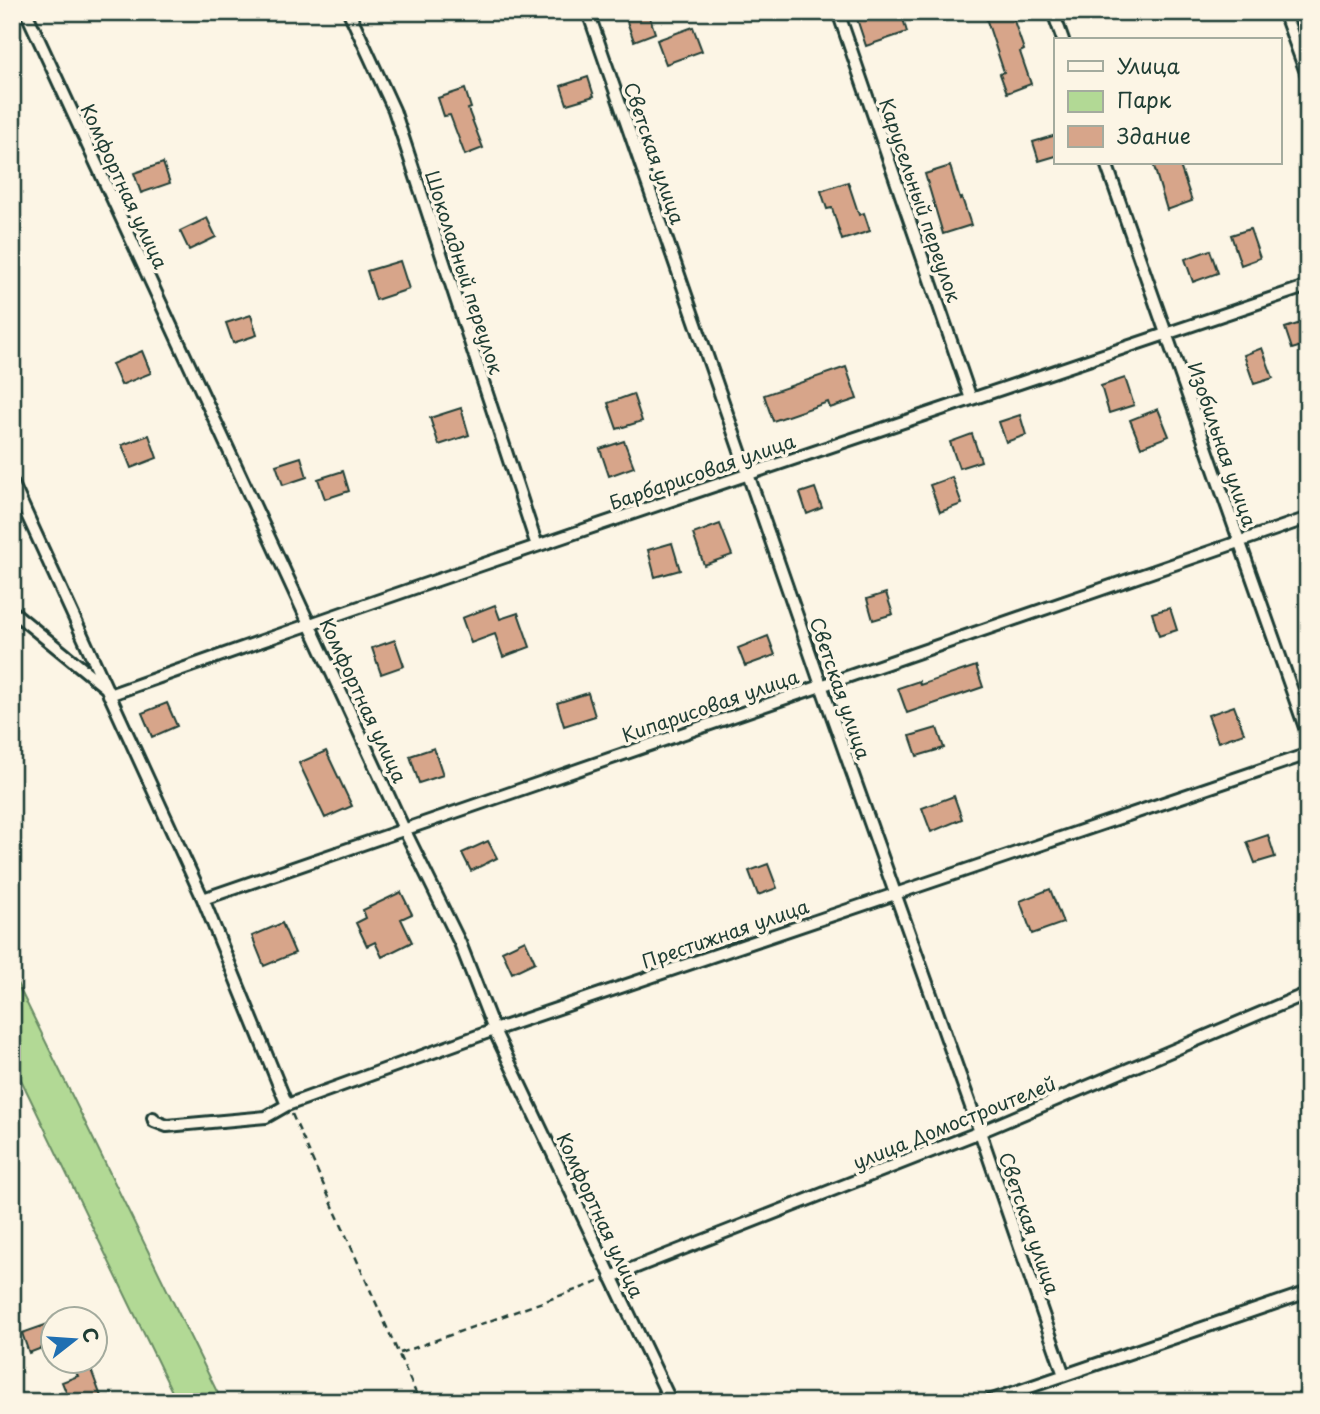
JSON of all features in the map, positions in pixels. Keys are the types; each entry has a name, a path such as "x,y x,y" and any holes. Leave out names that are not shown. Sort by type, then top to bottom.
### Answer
{"street":[{"name":"Комфортная улица","path":"26,12 404,829 460,943 494,1030 671,1402"},
{"name":"Шоколадный переулок","path":"349,12 394,110 537,546"},
{"name":"Светская улица","path":"588,12 1064,1375"},
{"name":"Карусельный переулок","path":"838,12 971,399"},
{"path":"1054,12 1062,38"},
{"path":"1284,12 1308,78"},
{"name":"Изобильная улица","path":"1106,164 1308,736"},
{"name":"Барбарисовая улица","path":"108,692 1308,286"},
{"path":"12,482 203,898 287,1105"},
{"name":"Кипарисовая улица","path":"203,898 1308,517"},
{"path":"12,611 108,692"},
{"name":"Престижная улица","path":"153,1118 167,1126 266,1117 287,1105 494,1030 1308,754"},
{"name":"улица Домостроителей","path":"611,1277 980,1132 1308,993"},
{"path":"986,1402 1308,1292"}],"path":[{"path":"287,1105 420,1402"},
{"path":"398,1354 611,1277"}],"green space":[{"path":"12,973 222,1402 177,1402 12,1061"}],"building":[{"path":"635,12 648,12 655,33 634,41 625,16"},
{"path":"866,12 901,12 907,32 866,46 856,16"},
{"path":"984,12 1011,12 1024,50 1020,52 1031,84 1007,93 1000,74 1004,72"},
{"path":"693,27 702,51 666,64 657,40"},
{"path":"588,77 594,96 567,104 561,86"},
{"path":"465,89 471,108 468,109 483,148 465,155 450,115 444,116 438,98"},
{"path":"1054,136 1054,157 1039,161 1033,142"},
{"path":"163,163 170,183 141,193 134,173"},
{"path":"1153,164 1179,164 1192,201 1167,210"},
{"path":"950,166 971,225 943,234 925,174"},
{"path":"848,182 859,215 864,213 870,231 842,240 832,208 827,209 821,191"},
{"path":"207,218 216,237 189,250 180,231"},
{"path":"1250,229 1260,258 1241,265 1231,235"},
{"path":"1210,250 1218,273 1193,282 1185,259"},
{"path":"400,261 409,289 376,300 367,271"},
{"path":"251,315 257,335 233,343 226,323"},
{"path":"1304,322 1308,332 1308,344 1292,349 1285,328"},
{"path":"1262,348 1273,378 1254,384 1244,355"},
{"path":"142,351 151,373 121,385 112,364"},
{"path":"846,367 857,399 830,408 828,402 773,421 764,395"},
{"path":"1125,378 1134,405 1109,413 1101,386"},
{"path":"633,394 642,421 617,429 608,403"},
{"path":"461,408 469,435 439,445 430,418"},
{"path":"1158,409 1169,436 1141,447 1130,420"},
{"path":"1020,415 1026,435 1006,442 999,422"},
{"path":"972,434 981,461 959,468 950,442"},
{"path":"149,435 157,458 131,468 122,445"},
{"path":"624,441 634,467 609,476 600,449"},
{"path":"301,457 307,477 283,485 276,465"},
{"path":"343,471 349,491 325,499 318,479"},
{"path":"952,477 962,504 940,512 930,485"},
{"path":"815,488 822,508 807,514 800,493"},
{"path":"720,524 732,555 704,565 693,534"},
{"path":"672,543 680,570 655,577 648,550"},
{"path":"886,593 893,614 873,620 867,599"},
{"path":"495,605 500,619 518,613 530,647 503,657 495,634 471,643 462,618"},
{"path":"1170,608 1177,630 1159,636 1152,613"},
{"path":"768,636 775,655 745,666 738,648"},
{"path":"395,640 404,666 381,674 372,648"},
{"path":"976,666 983,687 907,713 898,688 919,681 920,685"},
{"path":"588,693 595,716 564,726 557,703"},
{"path":"167,703 177,726 152,737 142,713"},
{"path":"1234,706 1244,733 1218,742 1208,715"},
{"path":"937,728 944,748 917,756 910,736"},
{"path":"434,748 443,775 419,783 410,756"},
{"path":"326,751 352,806 325,818 299,763"},
{"path":"954,796 962,819 931,832 922,808"},
{"path":"1268,835 1275,857 1255,863 1247,842"},
{"path":"488,841 497,858 471,871 462,853"},
{"path":"768,864 777,888 758,895 749,871"},
{"path":"1050,889 1063,923 1032,934 1020,901"},
{"path":"401,892 412,914 401,919 412,942 382,957 375,942 367,946 356,923 366,918 363,910"},
{"path":"282,923 295,953 264,966 252,936"},
{"path":"525,940 535,962 512,973 502,951"},
{"path":"38,1327 38,1349 29,1353 22,1333"},
{"path":"78,1376 93,1376 103,1402 76,1402 73,1395 68,1397 62,1382"}]}
